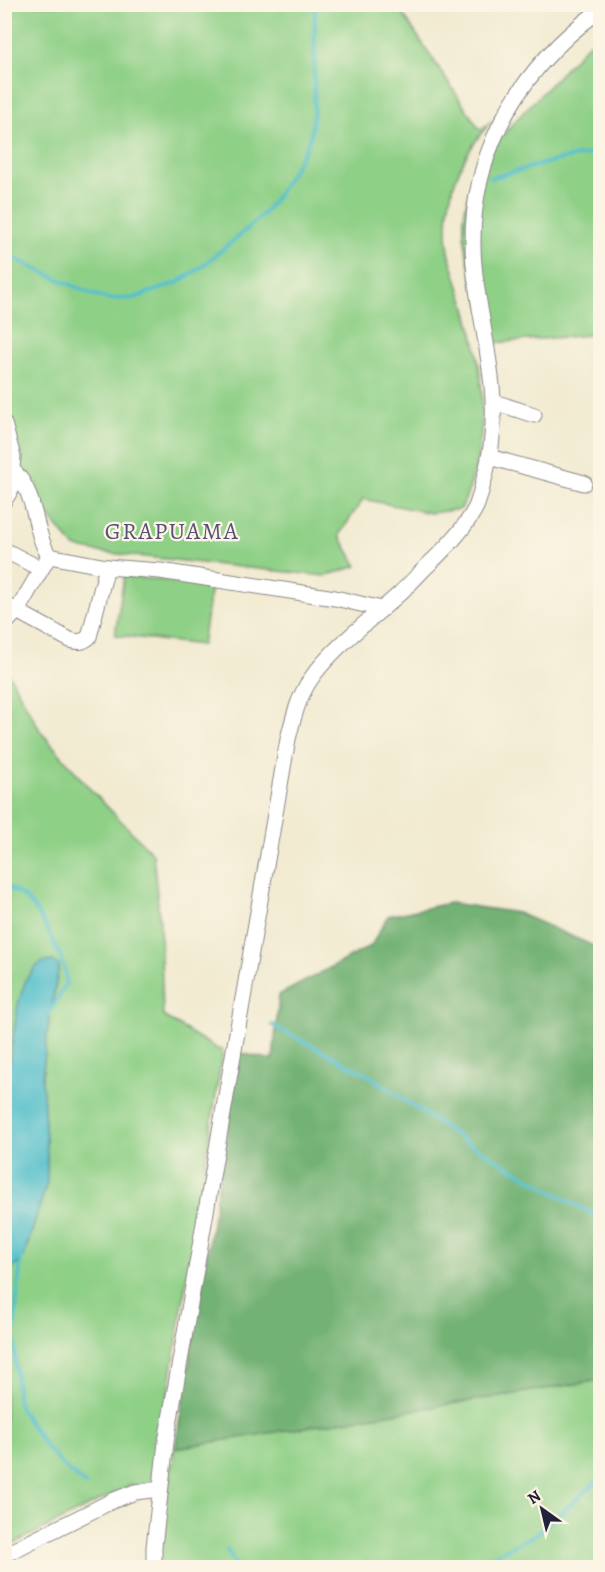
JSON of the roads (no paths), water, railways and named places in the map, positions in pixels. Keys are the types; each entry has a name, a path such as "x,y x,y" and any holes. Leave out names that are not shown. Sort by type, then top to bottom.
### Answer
{"street":[{"path":"154,1568 160,1489 288,739 298,702 309,681 328,658 440,554 476,507 489,458 495,419 489,354 472,243 479,178 494,137 521,89 545,58 577,27 600,10"},
{"path":"494,402 534,415"},
{"path":"4,424 13,458 4,501"},
{"path":"489,458 584,483"},
{"path":"4,625 11,608 45,562 29,496 12,470"},
{"path":"4,550 45,562 160,571 335,598 382,609"},
{"path":"11,608 70,640 85,641 89,637 107,567"},
{"path":"4,1555 112,1501 135,1492 160,1489"}],"water":[{"path":"53,961 59,966 42,1077 47,1182 24,1256 15,1267 7,1269 4,1265 5,1092 18,1004 26,979 43,962"}],"waterway":[{"path":"4,253 92,294 109,299 134,298 177,283 200,268 264,213 305,150 311,134 314,110 315,4"},
{"path":"490,178 562,159 600,152"},
{"path":"4,885 23,896 34,908 59,953 66,975 66,984 48,1015"},
{"path":"272,1025 368,1075 466,1142 600,1219"},
{"path":"21,1256 14,1332 17,1396 20,1409 46,1447 64,1467 86,1485"},
{"path":"458,1568 495,1555 535,1535 600,1479"},
{"path":"227,1550 237,1568"},
{"path":"482,1568 486,1560"}],"district":[{"name":"GRAPUAMA","path":"172,531"}]}
